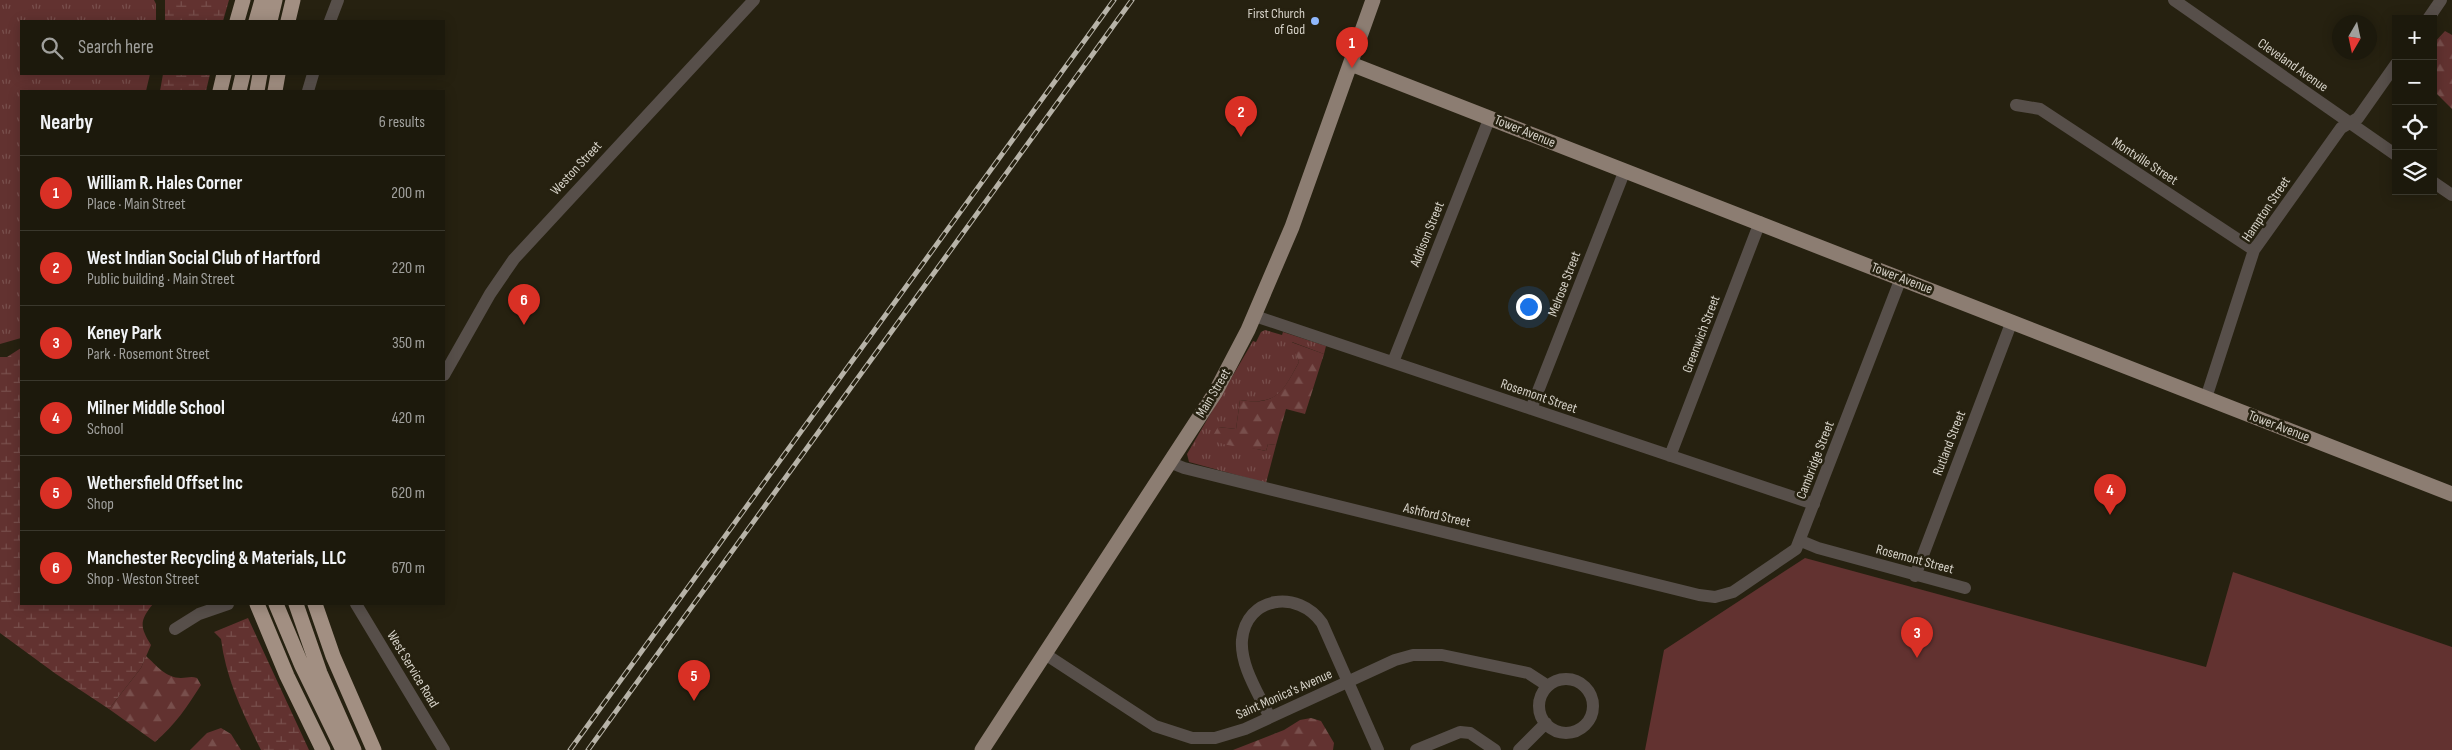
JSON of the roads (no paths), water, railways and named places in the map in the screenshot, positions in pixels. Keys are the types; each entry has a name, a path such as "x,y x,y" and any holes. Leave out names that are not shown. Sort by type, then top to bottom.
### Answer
{"highway":[{"path":"237,20 243,0"},
{"path":"256,20 262,0"},
{"path":"270,20 275,0"},
{"path":"288,20 293,0"},
{"path":"220,90 224,75"},
{"path":"239,90 243,75"},
{"path":"257,90 260,75"},
{"path":"274,90 278,75"},
{"path":"296,605 323,680 354,750"},
{"path":"315,605 333,656 374,750"},
{"path":"277,606 298,660 343,750"},
{"path":"259,609 287,676 323,750"},
{"path":"357,714 385,750"}],"main road":[{"name":"Main Street","path":"982,750 1215,393 1255,316 1292,228 1373,0"},
{"name":"Tower Avenue","path":"1351,64 1760,222 2452,494"}],"street":[{"path":"330,20 338,0"},
{"name":"Weston Street","path":"445,373 490,294 514,259 754,0"},
{"name":"Cleveland Avenue","path":"2174,0 2392,152"},
{"path":"2429,15 2440,0"},
{"name":"Hampton Street","path":"2206,398 2254,250 2341,128 2358,118 2392,70"},
{"path":"308,90 313,75"},
{"name":"Montville Street","path":"2016,105 2040,109 2254,250"},
{"name":"Addison Street","path":"1393,362 1490,117"},
{"name":"Melrose Street","path":"1531,409 1625,170"},
{"path":"2437,185 2452,195"},
{"name":"Greenwich Street","path":"1670,456 1760,222"},
{"name":"Cambridge Street","path":"1699,596 1715,597 1733,592 1792,554 1800,541 1901,278"},
{"name":"Rosemont Street","path":"1255,316 1814,504"},
{"name":"Rutland Street","path":"1915,576 2012,321"},
{"name":"Ashford Street","path":"1169,462 1222,478 1699,596"},
{"name":"Rosemont Street","path":"1800,541 1915,576 1965,588"},
{"path":"1269,716 1244,660 1242,650 1247,623 1262,607 1287,601 1310,610 1322,623 1378,750"},
{"path":"175,629 199,614 225,605"},
{"name":"West Service Road","path":"357,605 444,750"},
{"name":"Saint Monica's Avenue","path":"1045,654 1150,724 1172,733 1192,738 1215,738 1245,729 1269,716 1347,681 1395,660 1413,655 1428,654 1528,673 1548,686"},
{"path":"1565,679 1582,684 1592,700 1593,709 1590,718 1577,730 1558,732 1546,724 1539,706 1540,699 1548,686 1565,679"},
{"path":"1519,750 1546,724"},
{"path":"1416,750 1460,732 1470,733 1495,750"}],"railway":[{"path":"570,750 1114,0"},
{"path":"588,750 1132,0"}],"place":[{"name":"First Church of God","path":"1315,21"},
{"name":"William R. Hales Corner","path":"1352,68"},
{"name":"West Indian Social Club of Hartford","path":"1241,137"},
{"name":"Manchester Recycling & Materials, LLC","path":"524,325"},
{"name":"Milner Middle School","path":"2110,515"},
{"name":"Keney Park","path":"1917,658"},
{"name":"Wethersfield Offset Inc","path":"694,701"}]}
